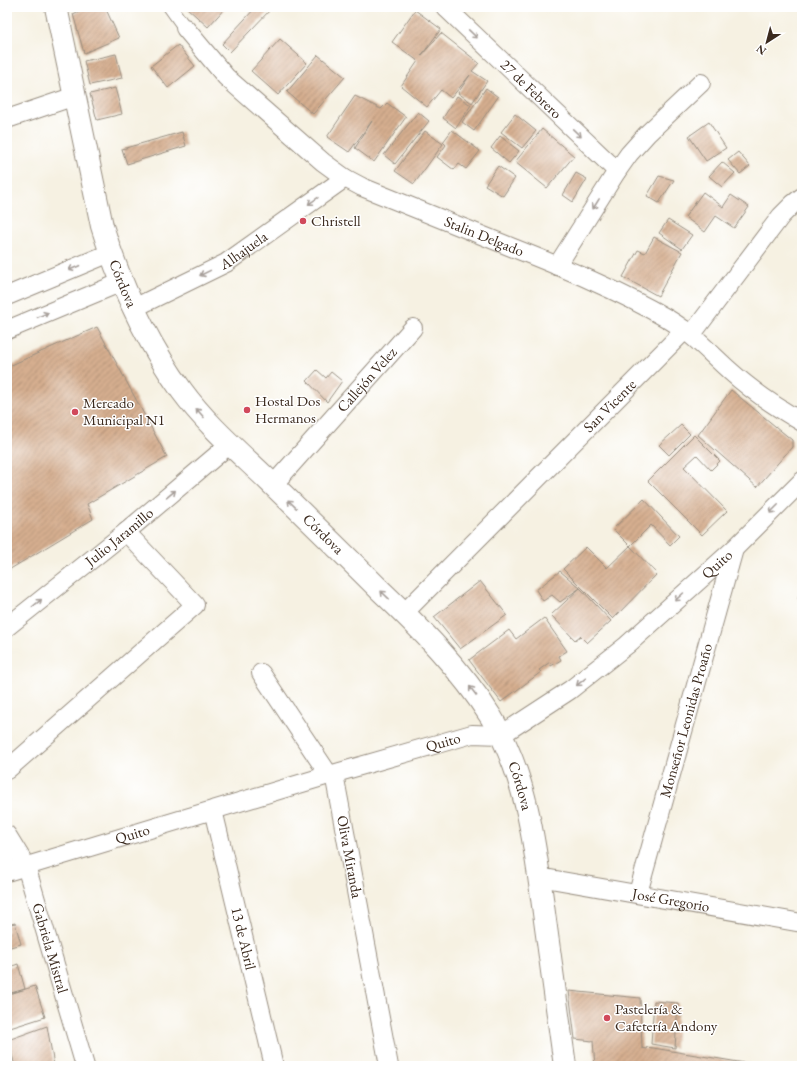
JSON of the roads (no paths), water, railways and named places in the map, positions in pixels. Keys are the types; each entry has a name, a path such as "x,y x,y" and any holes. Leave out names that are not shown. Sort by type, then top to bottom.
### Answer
{"street":[{"name":"Córdova","path":"56,7 94,191 110,253 134,308 154,347 183,392 196,409 404,613 456,670 474,692 496,727 510,755 524,792 539,877 566,1066"},
{"path":"170,7 185,28"},
{"name":"27 de Febrero","path":"445,7 617,171"},
{"name":"Stalin Delgado","path":"185,28 226,77 304,146 344,178 362,187 557,266 645,306 688,332 754,391 802,422"},
{"path":"557,266 617,171 630,154 647,134 701,83"},
{"path":"7,119 75,96"},
{"name":"Alhajuela","path":"134,308 226,262 344,178"},
{"name":"San Vicente","path":"404,613 688,332 792,204 802,197"},
{"path":"7,296 110,253"},
{"path":"7,330 122,282"},
{"name":"Callejón Velez","path":"273,486 413,328"},
{"name":"Julio Jaramillo","path":"7,627 126,532 230,444"},
{"name":"Quito","path":"7,872 332,774 496,727 570,690 627,645 734,548 802,481"},
{"path":"7,770 195,605 126,532"},
{"name":"Monseñor Leonidas Proaño","path":"638,893 734,548"},
{"name":"Oliva Miranda","path":"261,673 332,774 389,1066"},
{"path":"472,734 485,737 510,755"},
{"name":"13 de Abril","path":"213,810 274,1066"},
{"name":"Gabriela Mistral","path":"7,835 26,866 85,1066"},
{"name":"José Gregorio","path":"539,877 638,893 802,924"}],"place":[{"name":"Christell","path":"303,221"},
{"name":"Hostal Dos Hermanos","path":"247,410"},
{"name":"Mercado Municipal N1","path":"75,412"},
{"name":"Pastelería & Cafetería Andony","path":"607,1018"}]}
